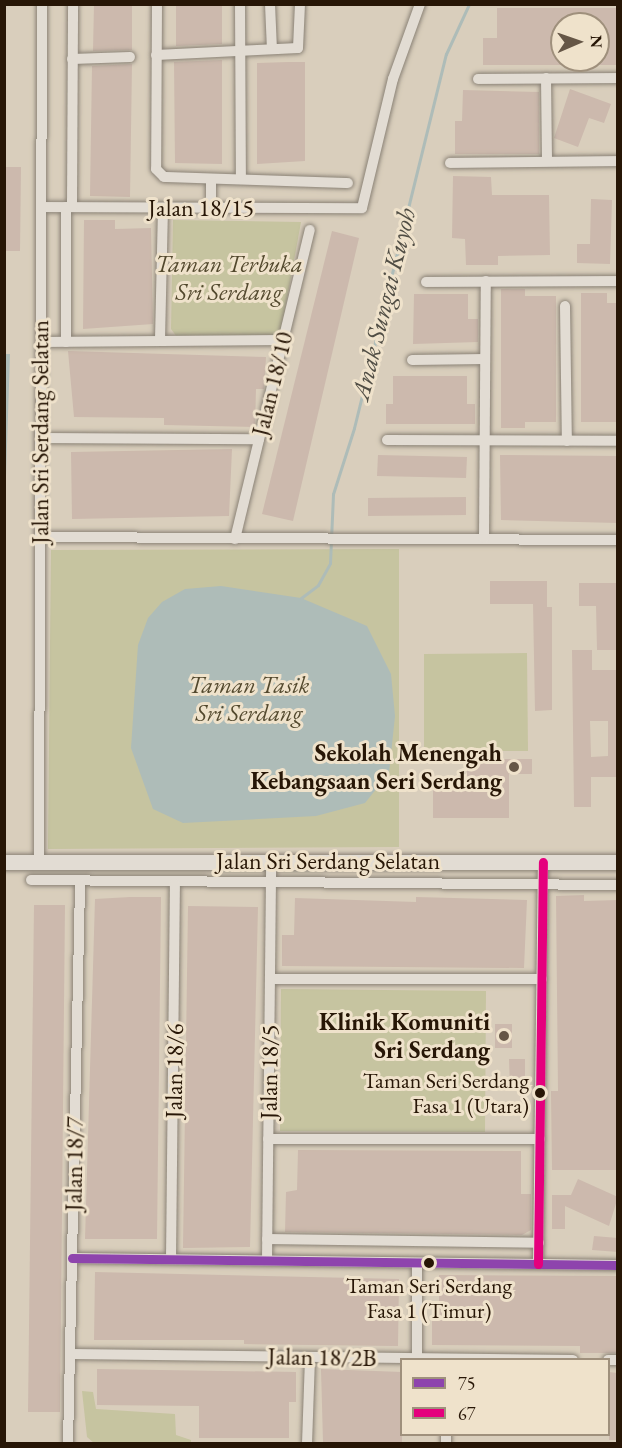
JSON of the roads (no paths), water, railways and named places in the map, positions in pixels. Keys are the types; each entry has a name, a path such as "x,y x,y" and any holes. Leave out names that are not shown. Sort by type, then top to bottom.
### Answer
{"street":[{"name":"Jalan Sri Serdang Selatan","path":"39,860 42,4"},
{"path":"66,342 73,4"},
{"path":"157,4 156,169 169,179 241,178 348,183"},
{"path":"240,4 241,178"},
{"path":"270,4 272,50"},
{"path":"156,55 272,50 301,45 300,4"},
{"name":"Jalan 18/15","path":"41,207 362,208 393,79 420,4"},
{"path":"72,59 130,57"},
{"path":"546,78 547,161"},
{"path":"478,79 618,78"},
{"path":"450,163 618,161"},
{"path":"211,179 211,208"},
{"path":"160,340 162,208"},
{"name":"Jalan 18/10","path":"235,539 310,230"},
{"path":"426,282 618,281"},
{"path":"484,538 486,282"},
{"path":"565,306 567,441"},
{"path":"41,342 283,340"},
{"path":"412,360 485,359"},
{"path":"40,438 259,439"},
{"path":"387,440 618,441"},
{"path":"40,537 618,540"},
{"name":"Jalan Sri Serdang Selatan","path":"4,862 39,860 618,862"},
{"name":"Jalan 18/5","path":"267,1260 271,861"},
{"path":"538,1264 543,862"},
{"path":"31,880 80,884 618,885"},
{"name":"Jalan 18/7","path":"68,1443 80,884"},
{"name":"Jalan 18/6","path":"171,1259 175,884"},
{"path":"270,979 542,979"},
{"path":"268,1139 540,1139"},
{"path":"267,1239 539,1243"},
{"path":"72,1258 618,1265"},
{"path":"417,1263 417,1358"},
{"name":"Jalan 18/2B","path":"70,1354 417,1358"},
{"path":"307,1443 310,1357"}],"waterway":[{"name":"Anak Sungai Kuyoh","path":"301,598 318,585 330,563 333,494 354,428 446,54 469,4"}],"place":[{"name":"Sekolah Menengah Kebangsaan Seri Serdang","path":"514,767"},
{"name":"Klinik Komuniti Sri Serdang","path":"504,1036"},
{"name":"Taman Seri Serdang Fasa 1 (Utara)","path":"540,1093"},
{"name":"Taman Seri Serdang Fasa 1 (Timur)","path":"429,1263"}],"park label":[{"name":"Taman Terbuka Sri Serdang","path":"229,278"},
{"name":"Taman Tasik Sri Serdang","path":"249,699"}]}
